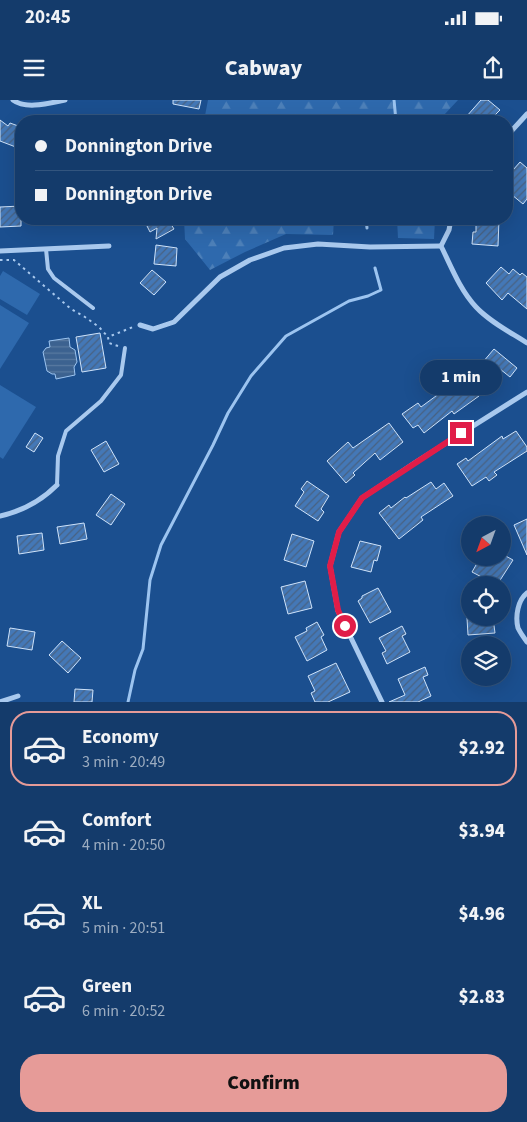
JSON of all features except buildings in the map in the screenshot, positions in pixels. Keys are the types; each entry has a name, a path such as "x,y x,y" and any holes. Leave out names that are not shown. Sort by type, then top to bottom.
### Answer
{"street":[{"path":"13,100 28,105 65,100"},
{"path":"513,129 527,114"},
{"path":"441,246 450,225"},
{"path":"140,325 154,329 174,322 220,277 250,260 284,248 318,244 370,247 441,246"},
{"path":"0,251 109,246"},
{"path":"441,246 466,295 477,308 499,326 527,343"},
{"path":"382,702 338,610 330,566 339,532 362,498 527,392"},
{"path":"0,516 17,512 32,505 46,497 58,485"},
{"path":"527,593 524,595 517,612 518,628 527,642"},
{"path":"0,702 18,696"}],"lane":[{"path":"46,249 48,269 54,278 93,308"},
{"path":"58,485 58,456 66,431 101,401 121,375 125,348"}],"path":[{"path":"0,260 14,260 71,309 99,327 108,337 109,343 125,348"},
{"path":"108,337 140,325"}],"green space":[{"path":"208,100 458,100 444,115 205,115"},
{"path":"184,225 334,225 333,235 286,234 210,270 185,239"},
{"path":"397,225 435,225 434,239 398,238"},
{"path":"3,271 40,294 27,315 0,299 0,276"},
{"path":"0,305 29,323 0,369"},
{"path":"0,385 36,407 3,459 0,457"}],"shaded area":[{"path":"69,338 70,347 75,350 77,362 74,367 75,375 56,379 55,374 47,371 43,352 46,348 50,347 49,341"}],"waterway":[{"path":"394,100 395,115"},
{"path":"128,702 135,670 143,649 150,580 161,545 228,413 251,376 286,336 349,301 381,290 375,268"}],"route":[{"path":"345,626 338,610 330,566 339,532 362,498 461,433"}]}
